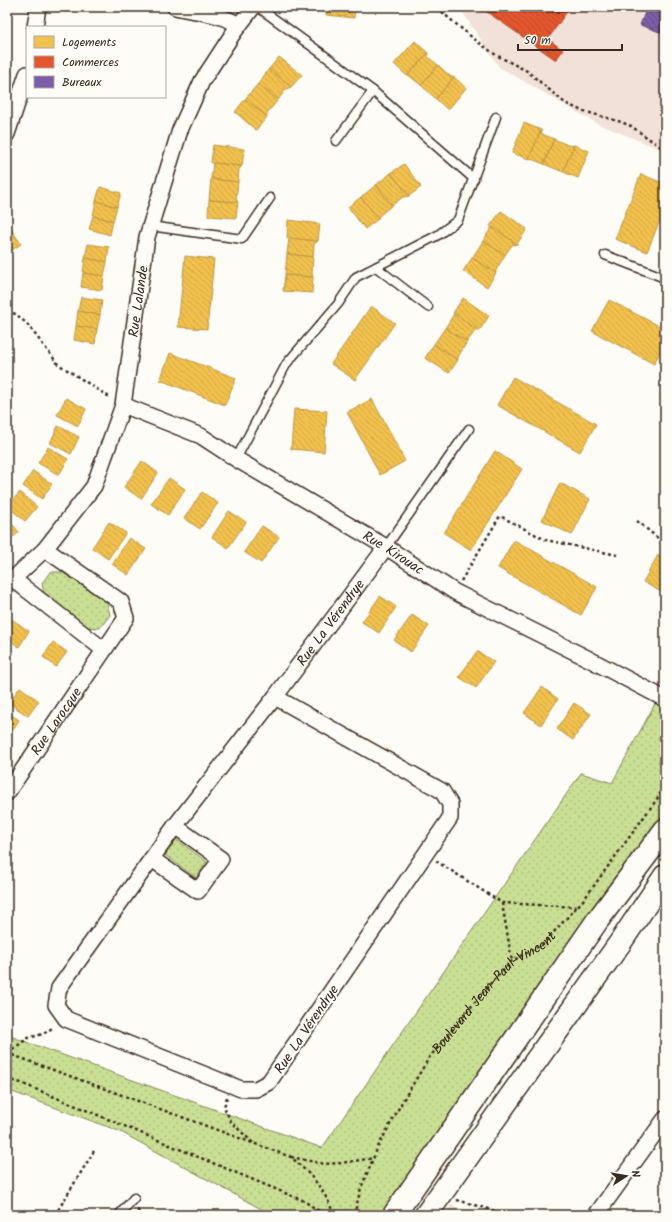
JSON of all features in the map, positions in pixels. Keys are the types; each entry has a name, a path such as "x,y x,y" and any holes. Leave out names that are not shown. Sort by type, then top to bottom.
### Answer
{"street":[{"path":"35,26 38,7"},
{"path":"175,7 213,14 229,19 239,25"},
{"name":"Rue Lalande","path":"10,581 45,549 94,486 123,405 147,237 180,130 202,82 239,25 253,7"},
{"path":"7,134 26,77"},
{"name":"Rue Kirouac","path":"123,405 201,436 236,459 386,547 455,592 587,658 665,700"},
{"name":"Rue La Vérendrye","path":"275,698 442,791 450,804 450,818 269,1082 256,1089 241,1089 230,1086 66,1019 56,1005 59,988 175,826 275,698 386,547"},
{"name":"Rue Larocque","path":"7,793 126,618 121,602 45,549"},
{"path":"10,581 104,650"},
{"path":"152,859 198,891 221,859 175,826"},
{"name":"Boulevard Jean-Paul-Vincent","path":"394,1215 597,921 665,830"},
{"path":"426,1215 620,943 665,876"},
{"path":"596,1215 665,1119"},
{"path":"415,1184 440,1195"}],"lane":[{"path":"258,7 373,91 474,179"},
{"path":"336,140 373,91"},
{"path":"236,459 287,363 338,304 356,277 438,235 458,220 496,117"},
{"path":"150,226 242,239 270,198"},
{"path":"605,256 665,278"},
{"path":"376,267 428,307"},
{"path":"386,547 469,429"},
{"path":"119,1215 134,1198"}],"path":[{"path":"438,7 444,14 474,39 496,55 527,71 565,103 580,110 631,126 665,150"},
{"path":"7,312 16,314 27,324 58,364 123,405"},
{"path":"455,592 500,516 546,540 617,555"},
{"path":"637,521 665,544"},
{"name":"Boulevard Jean-Paul-Vincent","path":"354,1215 361,1188 374,1158 402,1102 429,1058 512,961 544,944 585,898 665,788"},
{"path":"426,855 502,903 577,907"},
{"path":"502,903 512,961"},
{"path":"8,1053 28,1038 43,1034 66,1019"},
{"path":"7,1047 8,1053"},
{"path":"8,1053 291,1157 324,1164 374,1158"},
{"path":"7,1078 304,1201 325,1215"},
{"path":"230,1086 224,1107 231,1122 255,1144"},
{"path":"55,1215 94,1151"},
{"path":"291,1157 312,1175 325,1194 334,1215"},
{"path":"440,1195 509,1215"}],"shaded area":[{"path":"459,7 665,7 665,151 598,124 499,67"},
{"path":"451,1205 478,1215 444,1215"}],"green space":[{"path":"50,572 62,572 107,602 110,615 100,628 84,627 44,595 42,583"},
{"path":"657,700 665,705 665,811 394,1215 272,1215 119,1131 7,1090 7,1035 322,1148 581,773 612,783"},
{"path":"176,839 207,862 196,878 165,855"}],"building: Logements":[{"path":"327,7 355,7 354,18 326,15"},
{"path":"415,41 428,53 407,76 394,64"},
{"path":"428,53 428,57 438,65 421,85 408,75"},
{"path":"279,57 302,75 291,87 269,69"},
{"path":"438,65 451,77 454,77 436,99 421,85"},
{"path":"269,69 291,87 286,89 278,100 258,84"},
{"path":"454,77 466,88 448,110 436,99"},
{"path":"258,84 278,100 267,113 267,117 245,99"},
{"path":"245,99 267,117 256,130 235,112"},
{"path":"524,123 541,130 529,159 512,153"},
{"path":"541,130 542,134 554,139 544,164 529,158"},
{"path":"554,139 570,146 574,145 563,172 544,164"},
{"path":"213,145 244,149 242,166 211,163"},
{"path":"574,145 589,151 578,178 563,172"},
{"path":"213,163 242,166 239,169 238,182 211,179"},
{"path":"404,164 421,187 409,196 391,173"},
{"path":"391,173 409,196 403,197 392,205 376,185"},
{"path":"641,174 665,184 665,208 647,252 615,239"},
{"path":"211,179 238,182 236,199 238,202 209,200"},
{"path":"376,185 392,205 379,216 378,219 361,197"},
{"path":"100,187 121,193 117,207 96,201"},
{"path":"361,197 378,219 365,229 348,207"},
{"path":"209,200 238,202 236,218 208,216"},
{"path":"96,201 117,207 113,221 93,216"},
{"path":"501,211 527,229 517,244 490,226"},
{"path":"93,216 113,221 110,235 89,229"},
{"path":"288,220 320,224 318,241 287,238"},
{"path":"9,226 21,244 9,252 7,250 7,228"},
{"path":"492,227 517,244 512,245 505,255 483,241"},
{"path":"289,238 318,241 314,244 313,257 287,254"},
{"path":"483,241 505,255 496,270 496,273 472,258"},
{"path":"88,244 109,247 107,262 85,258"},
{"path":"287,254 313,257 313,277 285,275"},
{"path":"185,256 214,259 207,329 178,327"},
{"path":"85,258 107,262 104,276 83,273"},
{"path":"472,258 496,273 487,287 463,271"},
{"path":"83,273 104,276 102,290 81,287"},
{"path":"285,275 313,277 312,293 283,291"},
{"path":"81,297 102,300 100,315 78,311"},
{"path":"463,298 489,316 479,331 453,313"},
{"path":"609,300 665,329 665,342 654,364 592,331"},
{"path":"371,306 395,323 355,380 331,364"},
{"path":"78,311 100,315 97,329 76,326"},
{"path":"454,314 479,331 475,331 467,342 445,328"},
{"path":"76,326 97,329 95,344 74,340"},
{"path":"445,328 467,342 458,357 458,360 434,344"},
{"path":"434,344 458,360 449,373 425,358"},
{"path":"170,353 236,378 225,405 160,380"},
{"path":"513,377 596,424 580,452 497,405"},
{"path":"66,398 86,409 78,426 57,415"},
{"path":"372,399 405,461 380,475 347,412"},
{"path":"294,409 327,411 324,452 291,449"},
{"path":"58,426 79,437 71,454 50,443"},
{"path":"48,447 68,459 59,475 38,463"},
{"path":"495,451 522,469 471,550 444,533"},
{"path":"142,461 158,473 141,499 124,487"},
{"path":"33,471 52,484 42,499 23,486"},
{"path":"169,478 185,489 168,515 151,504"},
{"path":"560,483 590,499 572,535 542,520"},
{"path":"20,492 37,507 25,521 7,506"},
{"path":"202,492 218,503 200,529 184,518"},
{"path":"229,511 246,522 228,548 212,537"},
{"path":"7,518 19,532 7,542"},
{"path":"109,522 126,533 108,559 92,548"},
{"path":"262,526 279,537 261,563 244,552"},
{"path":"129,538 146,549 128,575 112,564"},
{"path":"514,540 597,587 581,615 498,568"},
{"path":"658,555 665,560 665,594 643,582"},
{"path":"380,596 396,607 379,633 362,622"},
{"path":"412,615 429,626 411,652 394,640"},
{"path":"10,618 29,631 19,647 7,638 7,623"},
{"path":"53,642 67,652 56,667 43,657"},
{"path":"477,651 494,662 476,688 459,677"},
{"path":"20,687 39,701 28,716 9,703"},
{"path":"542,687 558,699 541,725 524,713"},
{"path":"574,703 591,714 573,740 557,729"},
{"path":"7,712 19,720 9,736 7,735"}],"building: Commerces":[{"path":"480,7 570,7 548,39 563,50 556,60"}],"building: Bureaux":[{"path":"647,7 665,7 665,34 640,25"}]}
